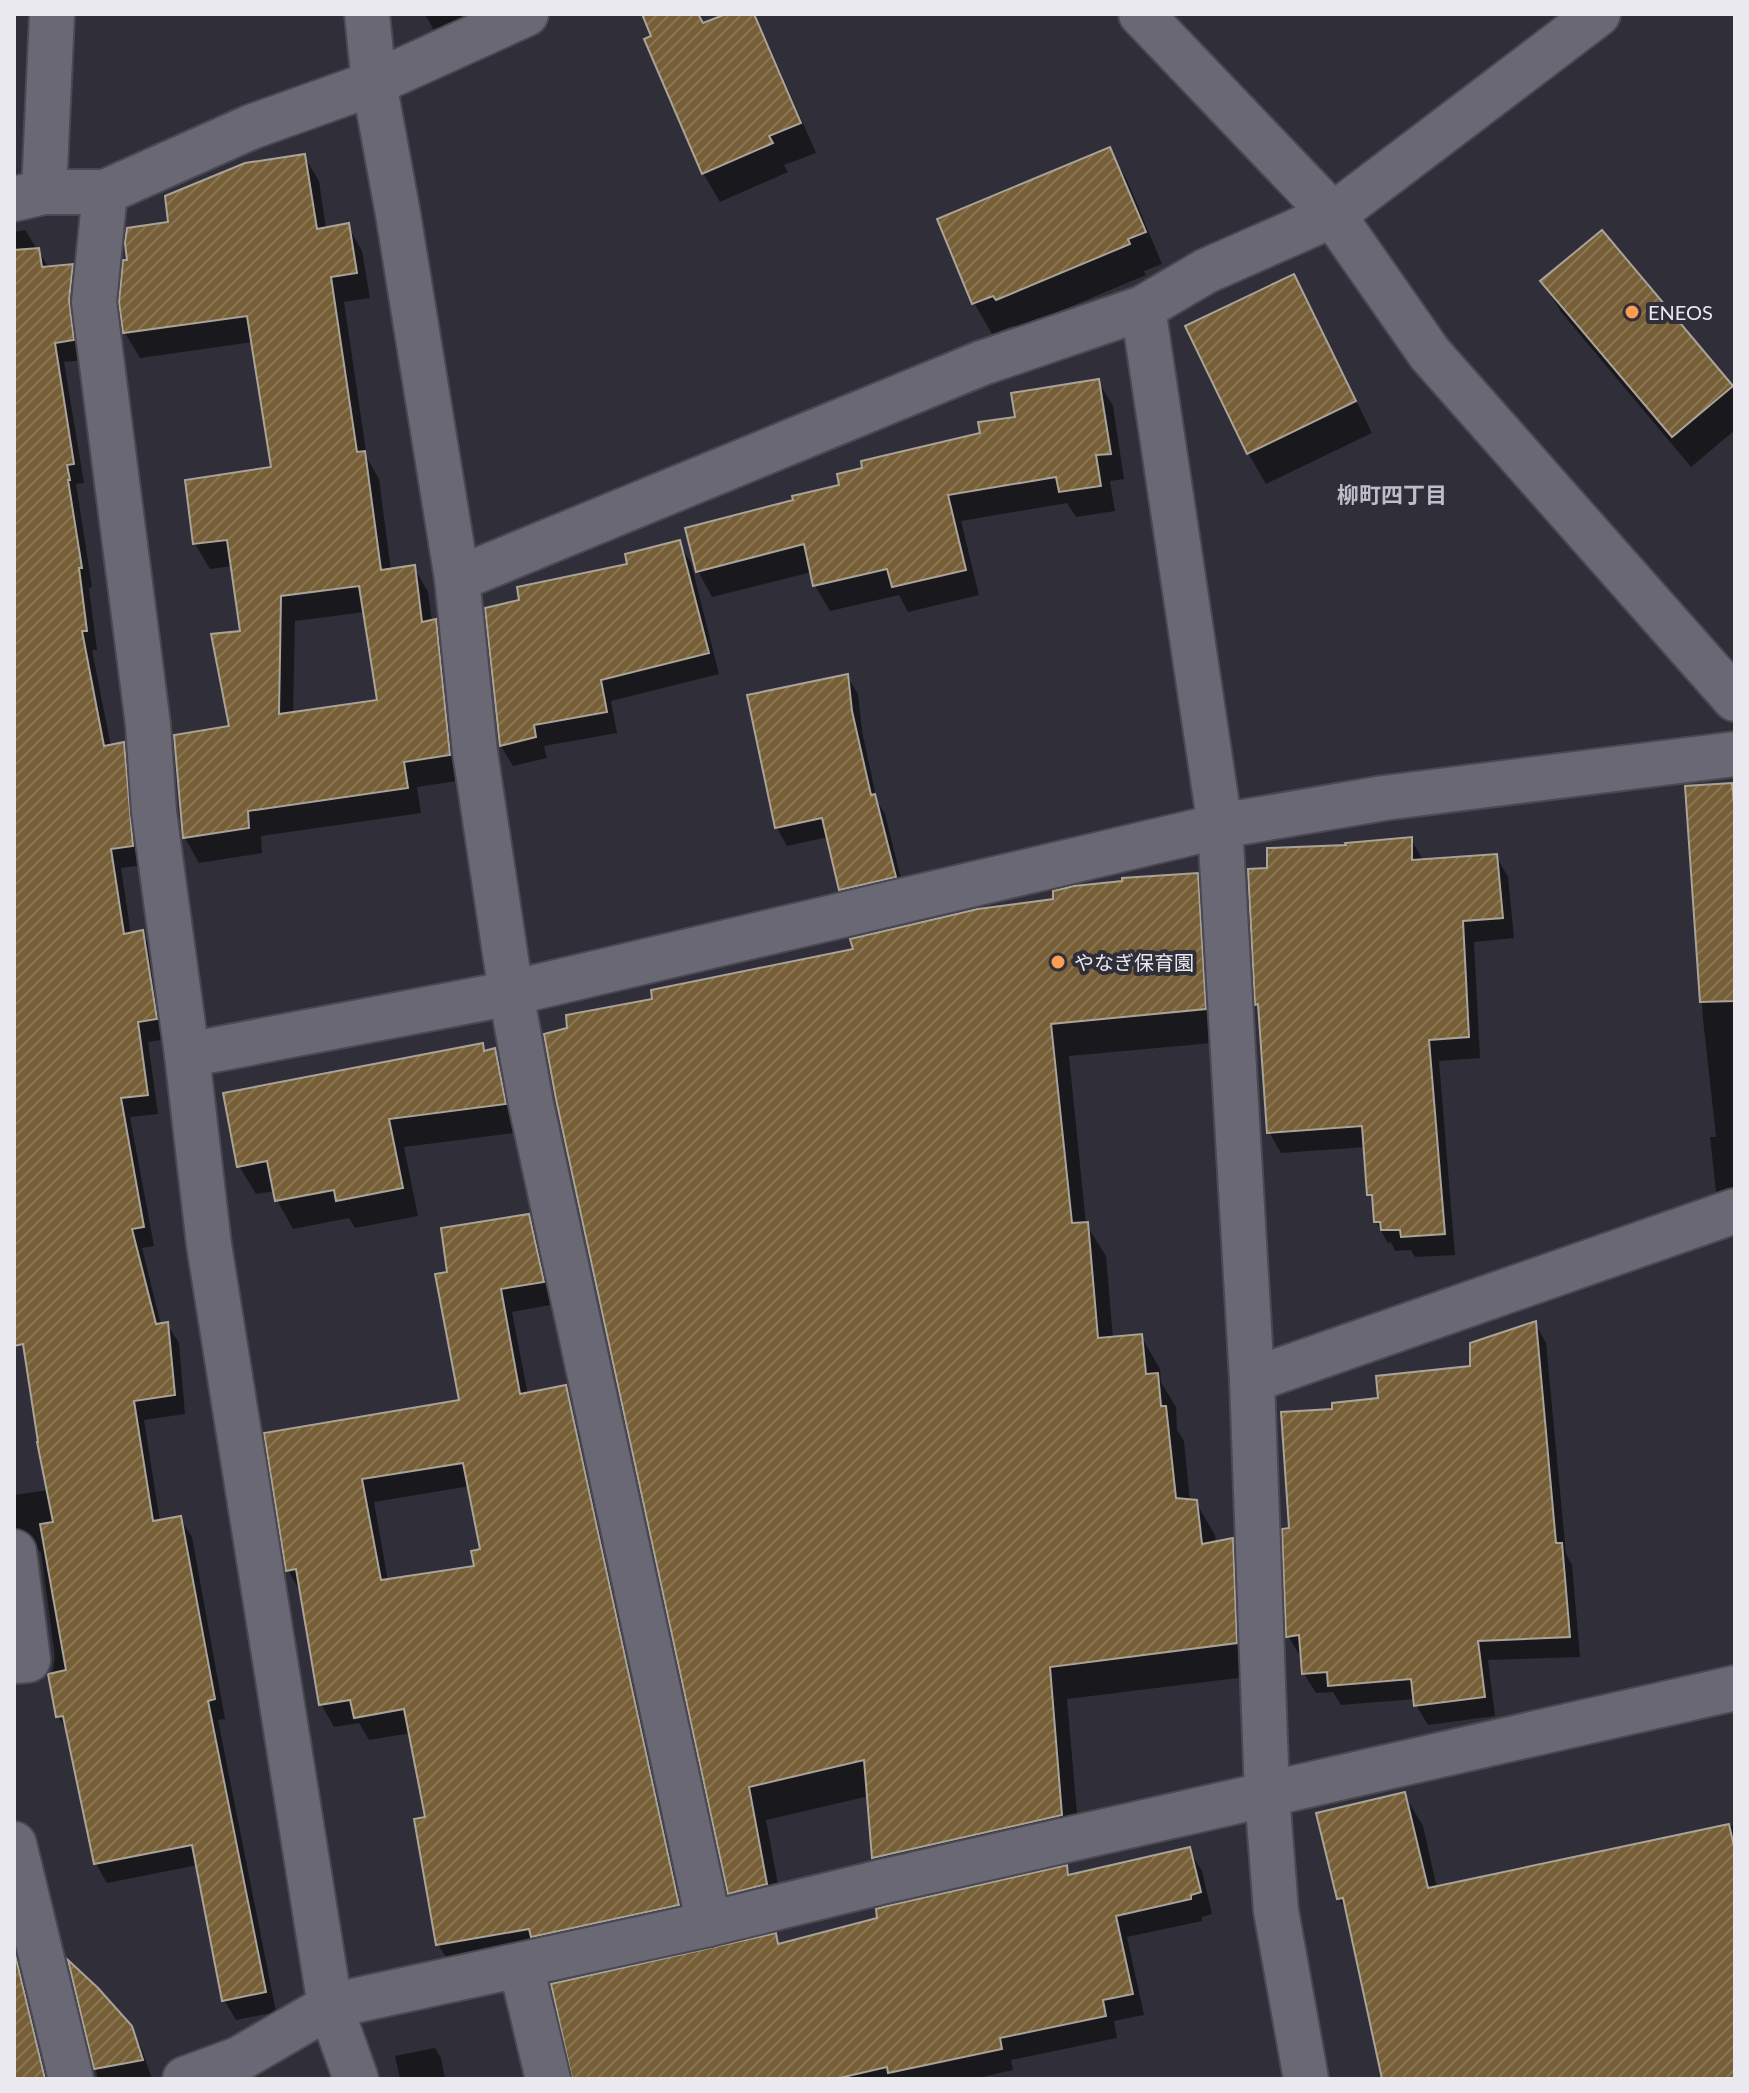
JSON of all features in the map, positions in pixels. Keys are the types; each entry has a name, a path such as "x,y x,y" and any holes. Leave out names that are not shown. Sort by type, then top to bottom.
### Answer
{"street":[{"path":"52,14 29,196 105,192 251,127 374,83 526,14"},
{"path":"367,14 374,83 401,229 457,579 475,752 511,993 534,1119 709,1924"},
{"path":"1141,14 1333,215 1430,354 1735,699"},
{"path":"457,579 982,363 1143,308 1206,271 1333,215 1598,14"},
{"path":"105,192 94,302 209,1245 330,2006 356,2079"},
{"path":"1143,308 1220,826 1252,1380 1267,1794 1276,1911 1306,2079"},
{"path":"187,1055 511,993 1220,826 1384,798 1735,754"},
{"path":"1252,1380 1735,1211"},
{"path":"14,1552 28,1660 14,1661"},
{"path":"185,2079 239,2059 330,2006 709,1924 1735,1688"},
{"path":"14,1844 71,2079"},
{"path":"521,1966 548,2079"}],"building":[{"path":"642,14 698,14 703,23 726,14 754,14 801,123 769,136 773,143 702,174 644,39 651,36"},
{"path":"1110,147 1146,232 1128,239 1130,244 996,300 993,296 972,304 937,219"},
{"path":"305,154 317,229 349,223 357,273 331,277 357,452 365,451 381,570 415,565 422,622 436,619 450,755 404,762 408,788 248,811 249,828 183,838 174,735 229,726 211,634 240,631 227,540 193,544 185,480 271,467 247,316 123,333 119,302 123,260 127,260 127,228 168,222 165,196 245,163","holes":["359,586 377,700 279,714 281,596"]},
{"path":"1602,230 1733,386 1672,437 1540,281"},
{"path":"39,248 42,267 73,264 69,300 74,340 55,343 74,464 67,465 82,568 79,568 87,631 82,631 104,746 124,742 133,846 111,849 124,934 143,930 157,1019 138,1022 148,1095 121,1098 144,1227 132,1229 156,1324 168,1322 175,1395 134,1401 153,1521 181,1516 215,1699 208,1701 266,1992 222,2001 192,1845 94,1864 63,1716 56,1717 48,1674 66,1670 40,1524 53,1522 37,1442 23,1344 14,1346 14,250"},
{"path":"1294,274 1356,401 1247,454 1185,326"},
{"path":"1099,379 1111,454 1096,455 1101,486 1059,492 1056,477 948,495 966,570 892,587 887,569 813,586 804,544 696,572 685,528 839,485 837,474 862,468 861,461 980,433 978,422 1015,417 1011,393"},
{"path":"680,540 709,653 601,680 607,712 534,725 536,737 500,746 485,608 519,600 517,587 627,564 625,554"},
{"path":"848,674 852,711 871,795 875,794 896,877 839,890 822,818 775,828 747,695"},
{"path":"1732,783 1735,814 1735,1001 1700,1002 1685,786"},
{"path":"1412,837 1412,860 1497,854 1503,918 1463,921 1469,1037 1429,1040 1445,1234 1401,1237 1400,1230 1381,1230 1380,1222 1374,1222 1372,1195 1367,1195 1362,1126 1267,1133 1258,1004 1255,1005 1248,869 1267,868 1267,848 1346,845"},
{"path":"1198,873 1206,1009 1051,1024 1072,1223 1088,1222 1098,1338 1142,1334 1146,1374 1158,1373 1161,1406 1166,1406 1176,1498 1197,1500 1202,1544 1233,1538 1237,1643 1050,1667 1062,1815 872,1858 864,1760 749,1787 767,1884 728,1894 544,1034 567,1028 566,1015 652,999 651,990 853,949 850,939 978,909 1053,899 1053,891 1074,886 1122,881 1122,878"},
{"path":"483,1043 484,1051 495,1048 506,1104 389,1119 403,1188 336,1201 334,1190 275,1201 267,1161 237,1167 223,1093"},
{"path":"529,1214 544,1282 501,1289 520,1394 566,1385 679,1905 531,1937 529,1929 436,1945 414,1819 425,1817 404,1709 354,1718 350,1700 319,1705 296,1569 286,1571 264,1433 459,1400 435,1274 447,1272 441,1228","holes":["463,1463 480,1549 471,1551 474,1566 381,1580 362,1479"]},
{"path":"1536,1321 1556,1543 1562,1543 1570,1637 1478,1641 1485,1697 1414,1706 1411,1679 1328,1686 1327,1672 1302,1674 1299,1635 1286,1637 1282,1529 1289,1528 1281,1412 1332,1409 1332,1403 1378,1398 1376,1376 1470,1366 1470,1343"},
{"path":"1405,1792 1428,1888 1729,1824 1735,1851 1735,2079 1382,2079 1343,1898 1337,1899 1316,1813"},
{"path":"1190,1847 1201,1892 1191,1895 1191,1899 1116,1916 1133,1994 1103,2000 1106,2016 1000,2038 1002,2049 888,2073 887,2067 835,2079 572,2079 551,1984 776,1933 778,1944 877,1918 876,1909 887,1906 1067,1865 1068,1875"},
{"path":"14,1950 45,2079 14,2079"},
{"path":"68,1960 132,2026 143,2060 94,2069"}],"place":[{"name":"ENEOS","path":"1632,312"},
{"name":"やなぎ保育園","path":"1058,962"}],"district":[{"name":"柳町四丁目","path":"1392,494"}]}
